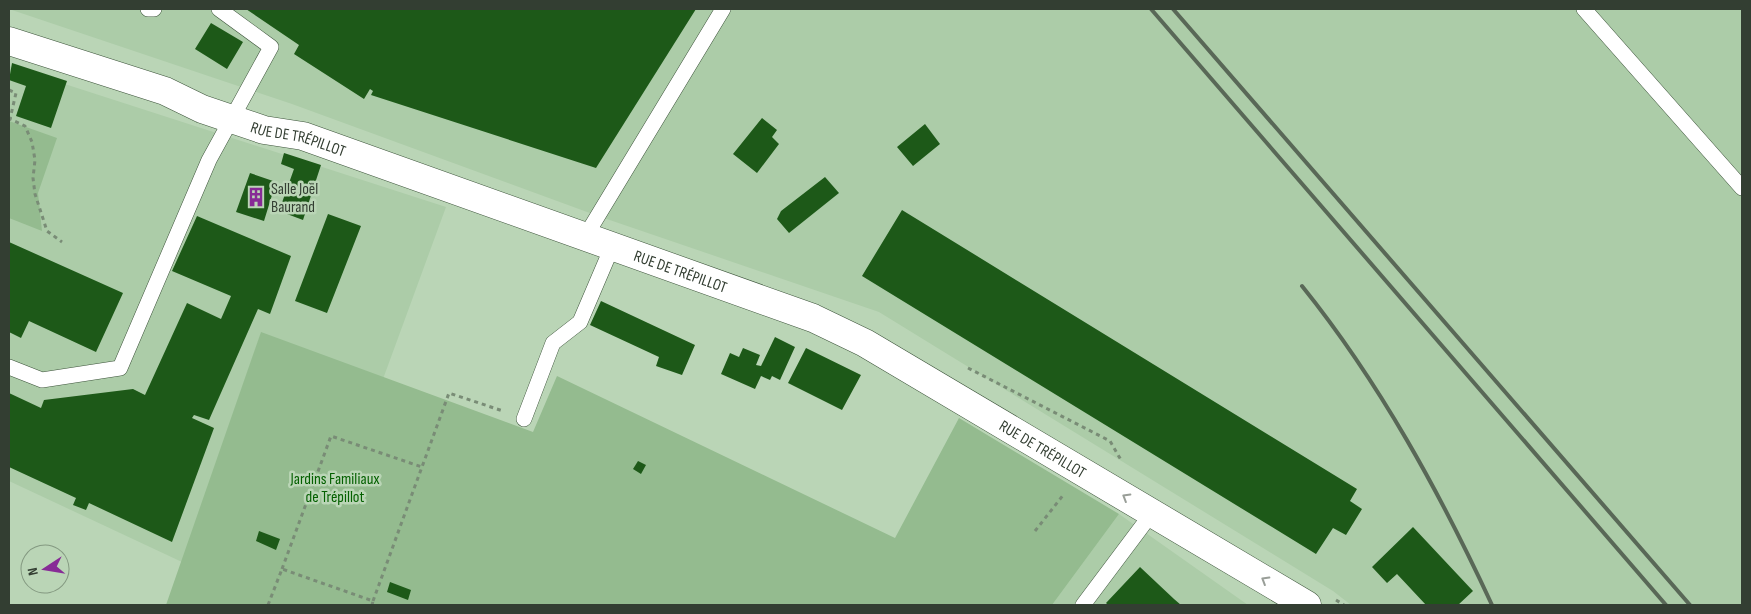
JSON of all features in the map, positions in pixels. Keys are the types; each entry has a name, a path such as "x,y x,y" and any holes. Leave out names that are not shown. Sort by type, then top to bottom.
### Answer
{"street":[{"name":"RUE DE TRÉPILLOT","path":"9,41 165,91 202,109 264,130 303,136 813,318 866,342 1307,605"}],"lane":[{"path":"148,9 154,9"},
{"path":"9,367 42,380 120,368 209,160 271,47 219,9"},
{"path":"585,238 723,9"},
{"path":"1584,9 1742,188"},
{"path":"524,419 552,343 580,322 612,247"},
{"path":"1083,605 1152,513"}],"path":[{"path":"9,90 16,93 10,119 25,126 32,142 35,160 33,178 35,194 47,231 62,242"},
{"path":"372,605 450,394 524,419"},
{"path":"268,605 331,436 422,467"},
{"path":"1035,531 1082,471"},
{"path":"282,569 373,601"}],"shaded area":[{"path":"9,9 1742,9 1742,605 1351,605 1333,591 879,312 598,216 292,104"},
{"path":"9,66 446,207 383,379 261,333 182,562 9,481"},
{"path":"1119,514 1248,605 1052,605"}],"green space":[{"path":"9,121 57,138 38,193 42,231 9,218"},
{"name":"Jardins Familiaux de Trépillot","path":"261,332 533,432 557,376 895,538 959,418 1119,514 1052,605 166,605"}],"building":[{"path":"246,9 696,9 596,168 371,95 373,91 370,89 364,99 294,54 299,45"},
{"path":"211,23 243,42 227,69 195,49"},
{"path":"12,63 67,81 51,128 16,116 26,86 9,80"},
{"path":"762,118 777,130 772,137 779,144 757,173 733,154"},
{"path":"925,124 940,144 913,166 897,147"},
{"path":"284,153 321,165 303,220 279,211 294,169 281,164"},
{"name":"Salle Joël Baurand","path":"250,173 276,182 264,221 236,212"},
{"path":"825,177 839,193 789,233 777,219 781,211"},
{"path":"902,210 1357,489 1350,501 1362,509 1346,535 1333,528 1316,554 862,276"},
{"path":"328,214 361,226 327,313 295,301"},
{"path":"197,216 291,256 270,314 258,309 209,420 194,415 192,418 214,428 172,542 89,503 86,510 73,505 76,498 9,467 9,393 41,408 44,400 133,389 145,395 187,303 221,319 231,296 172,271"},
{"path":"9,242 123,293 96,352 29,321 21,338 9,332"},
{"path":"601,301 695,345 682,375 656,366 659,357 590,325"},
{"path":"775,337 795,347 780,380 772,376 770,380 761,376 755,389 721,374 730,353 739,357 743,348 760,355 756,365 761,366"},
{"path":"806,348 861,375 842,410 788,383"},
{"path":"638,461 646,465 641,474 633,469"},
{"path":"1413,527 1473,591 1458,605 1426,605 1397,574 1387,583 1372,567"},
{"path":"259,531 280,539 276,550 256,541"},
{"path":"1140,567 1181,605 1108,605 1106,603"},
{"path":"390,582 411,590 408,600 387,592"}],"railway":[{"path":"1151,9 1666,605"},
{"path":"1173,9 1690,605"},
{"path":"1302,286 1357,361 1407,440 1430,480 1492,605"}],"place":[{"name":"Salle Joël Baurand","path":"256,197"}]}
